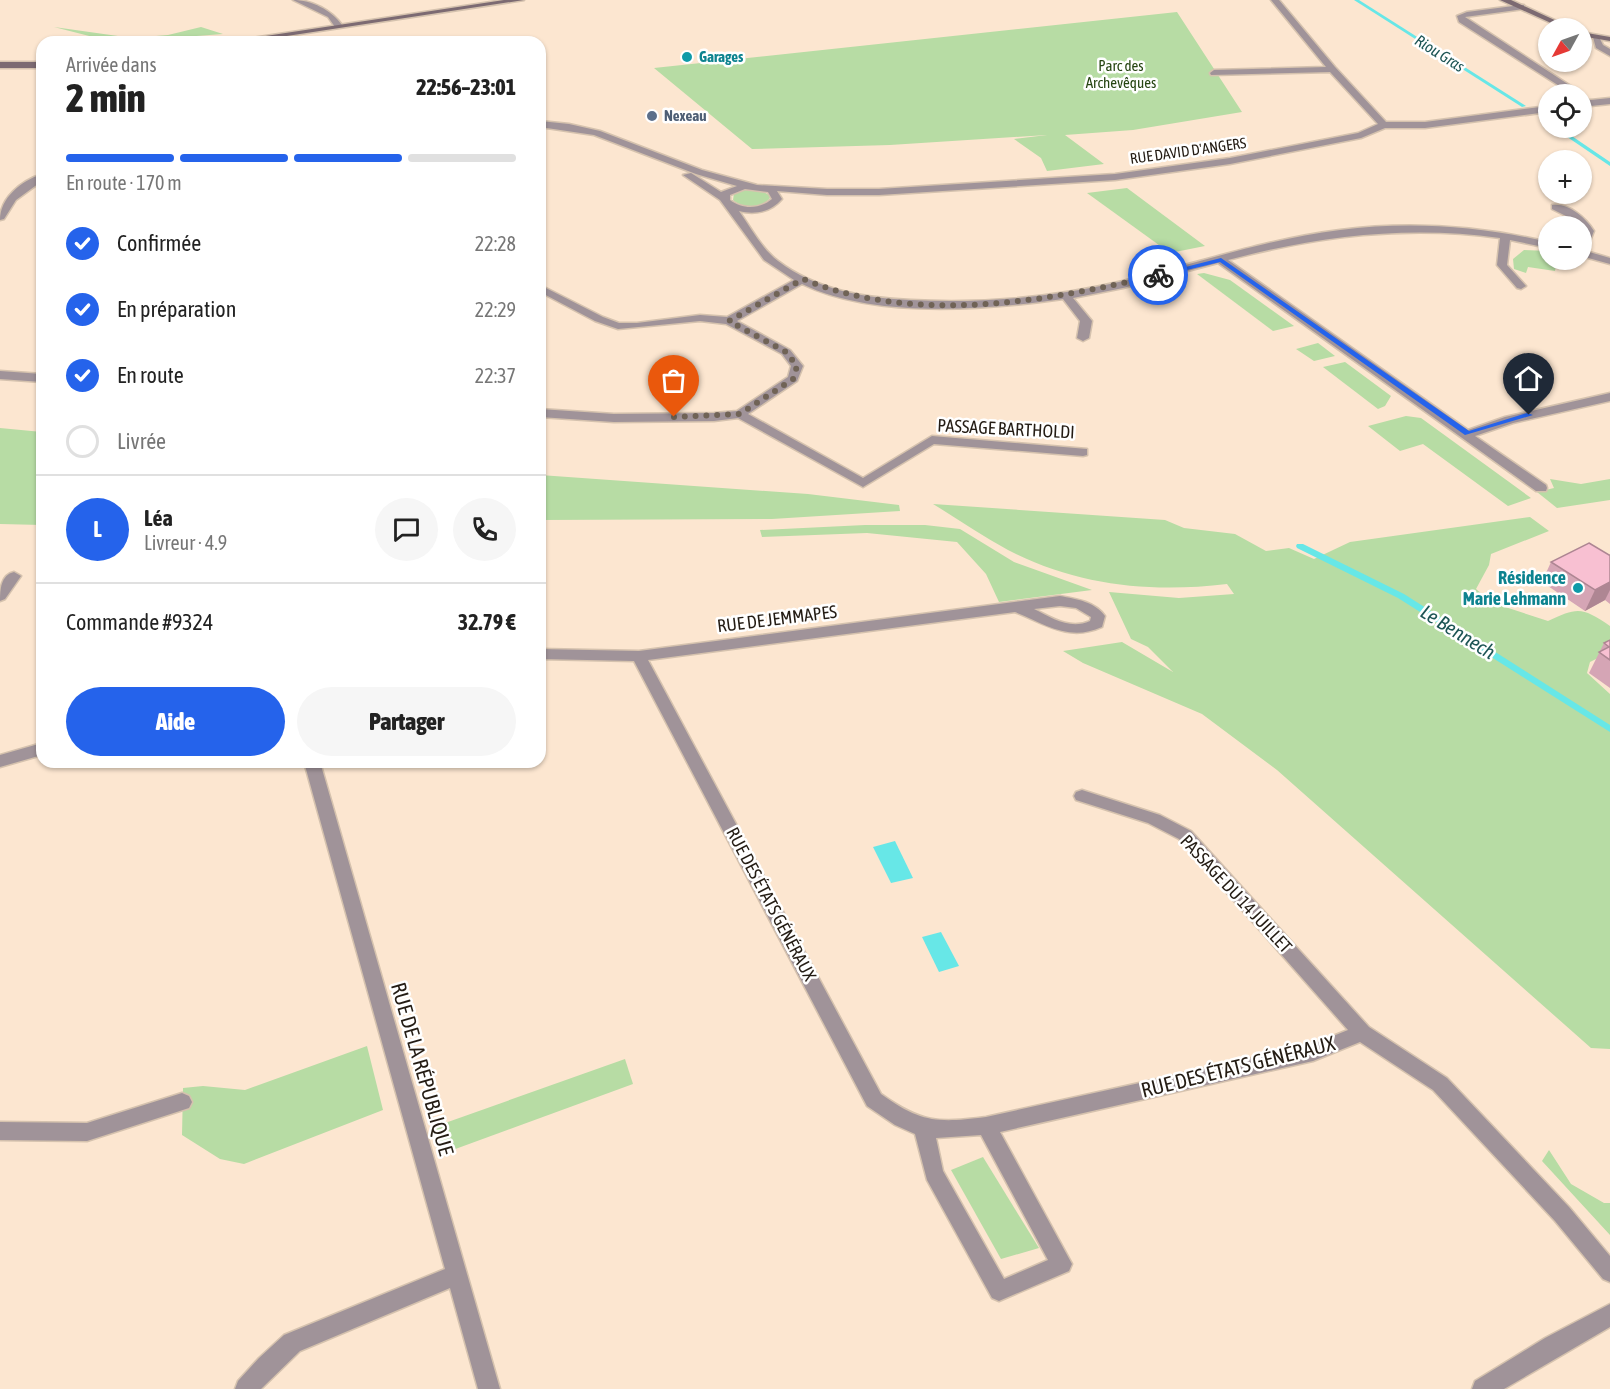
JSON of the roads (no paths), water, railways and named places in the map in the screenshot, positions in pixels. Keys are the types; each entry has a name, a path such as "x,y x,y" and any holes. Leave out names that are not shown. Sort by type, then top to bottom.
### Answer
{"street":[{"path":"297,0 331,15 338,25"},
{"path":"273,36 520,0"},
{"path":"1275,0 1332,69 1384,125"},
{"path":"1504,0 1519,4 1548,18"},
{"path":"1519,4 1461,16 1462,20 1561,84"},
{"path":"1592,38 1610,39"},
{"path":"1596,39 1599,46 1610,53"},
{"path":"0,65 36,65"},
{"path":"1214,74 1332,69"},
{"path":"1592,103 1610,101"},
{"name":"RUE DAVID D'ANGERS","path":"546,124 569,126 608,135 704,174 759,186 827,192 955,188 1115,177 1230,162 1361,135 1384,125 1425,125 1538,110"},
{"name":"RUE DAVID D'ANGERS","path":"660,157 727,202 747,210 827,192"},
{"path":"0,217 6,204 18,191 36,180"},
{"path":"753,235 754,222 770,206 776,195 759,186 729,190 727,202 773,262 803,279 850,295 916,304 987,303 1066,296 1310,238 1375,231 1455,232 1538,242"},
{"path":"1556,207 1574,216"},
{"path":"1506,237 1502,265 1521,286"},
{"path":"1592,255 1610,261"},
{"path":"1221,260 1541,488"},
{"path":"729,321 803,279"},
{"path":"546,291 599,319 618,326 637,326 700,318 729,321 786,352 797,366 793,379 740,414 714,417 614,418 546,413"},
{"path":"1066,296 1086,321 1083,338"},
{"path":"0,375 36,378"},
{"path":"1468,434 1509,420 1610,397"},
{"name":"PASSAGE BARTHOLDI","path":"740,414 863,483 932,440 1083,452"},
{"path":"0,596 14,576"},
{"name":"RUE DE JEMMAPES","path":"546,654 639,657 1019,608"},
{"name":"RUE DES ÉTATS GÉNÉRAUX","path":"639,657 874,1100 901,1120 924,1129 949,1131 986,1126 1313,1053 1362,1033"},
{"path":"0,761 36,751"},
{"name":"RUE DE LA RÉPUBLIQUE","path":"314,768 489,1389"},
{"name":"PASSAGE DU 14 JUILLET","path":"1082,796 1154,819 1185,834 1362,1033"},
{"path":"1362,1033 1440,1084 1562,1214 1610,1272"},
{"path":"0,1131 87,1132 182,1102"},
{"path":"924,1129 934,1173 999,1291 1062,1264 986,1126"},
{"path":"246,1389 292,1343 455,1275"},
{"path":"1483,1389 1553,1346 1610,1315"}],"water":[{"path":"895,841 913,878 891,883 873,847"},
{"path":"941,932 959,966 939,972 922,937"}],"waterway":[{"name":"Riou Gras","path":"1356,0 1524,106"},
{"name":"Riou Gras","path":"1572,138 1610,164"},
{"name":"Le Bennech","path":"1300,546 1401,596 1610,729"}],"place":[{"name":"Garages","path":"687,57"},
{"name":"Nexeau","path":"652,116"},
{"name":"Résidence Marie Lehmann","path":"1578,588"}],"park label":[{"name":"Parc des Archevêques","path":"1121,74"}]}
